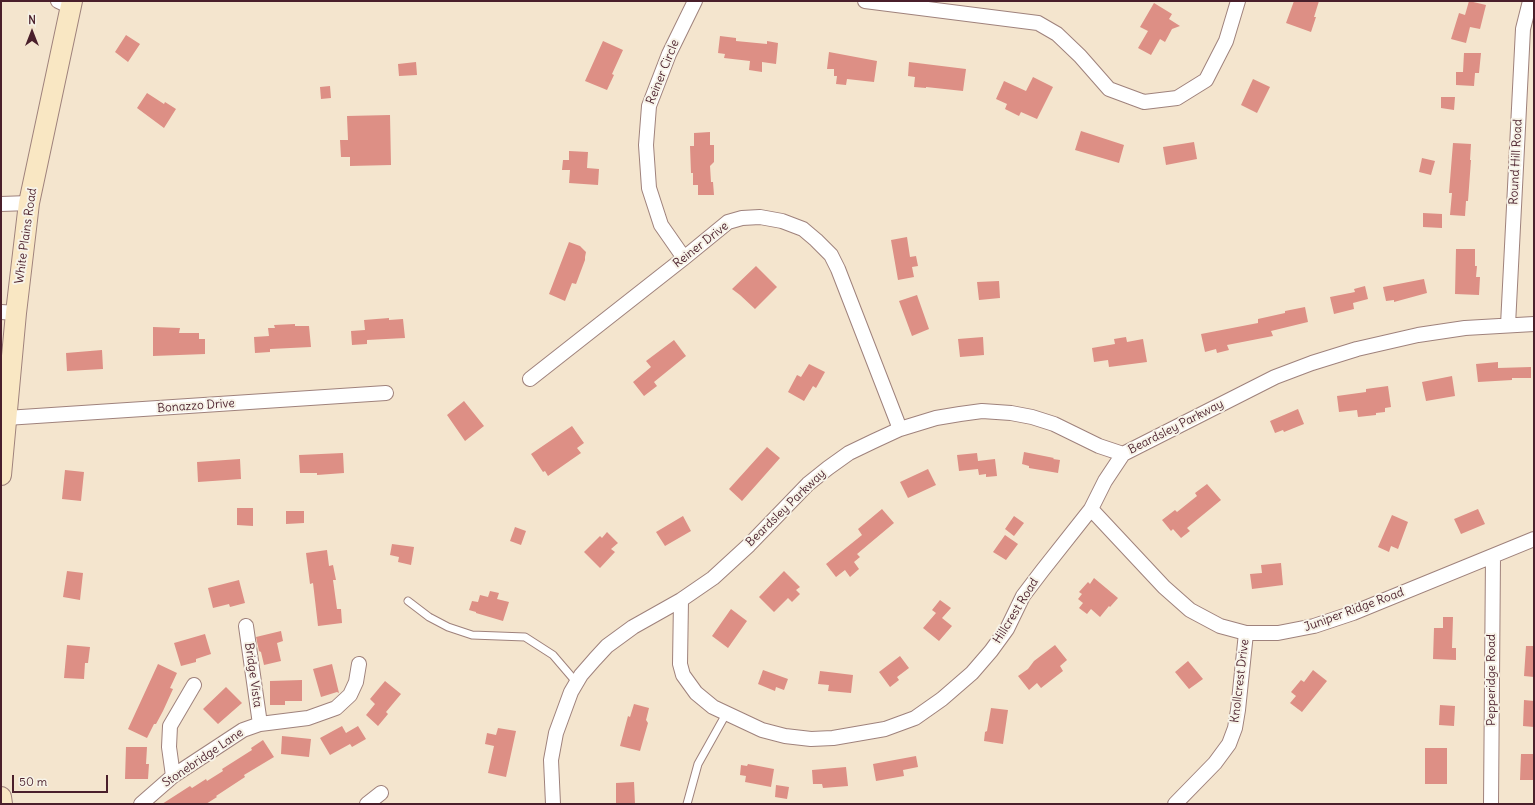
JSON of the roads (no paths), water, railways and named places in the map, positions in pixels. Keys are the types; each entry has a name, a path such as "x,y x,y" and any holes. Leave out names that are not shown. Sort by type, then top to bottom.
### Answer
{"main road":[{"name":"White Plains Road","path":"1,475 6,418 9,312 67,3"},
{"path":"1,797 2,804"}],"street":[{"name":"Reiner Circle","path":"684,258 661,226 649,188 646,145 649,106 669,54 695,1"},
{"path":"865,1 1038,23 1057,34 1080,56 1109,89 1144,102 1177,98 1206,80 1226,41 1238,1"},
{"name":"Round Hill Road","path":"1508,325 1523,29 1530,1"},
{"path":"1,204 29,203"},
{"name":"Reiner Drive","path":"530,379 728,222 742,218 760,217 782,220 803,229 831,255 838,269 900,429"},
{"name":"Beardsley Parkway","path":"553,804 551,760 556,733 571,692 595,659 607,646 633,628 681,600 713,578 749,545 808,484 849,453 900,429 936,418 982,412 1011,413 1032,417 1054,424 1099,446 1123,454 1275,377 1312,363 1357,349 1418,335 1464,328 1534,324"},
{"name":"Bonazzo Drive","path":"6,418 386,393"},
{"name":"Hillcrest Road","path":"681,600 680,664 683,675 696,693 713,707 762,730 785,736 811,739 833,738 886,729 915,718 942,699 972,673 992,651 1007,629 1024,596 1042,570 1091,509 1105,482 1123,454"},
{"name":"Juniper Ridge Road","path":"1091,509 1164,587 1190,610 1220,626 1246,633 1278,634 1314,626 1353,612 1534,539"},
{"name":"Pepperidge Road","path":"1491,804 1493,556"},
{"name":"Bridge Vista","path":"246,626 260,724"},
{"name":"Knollcrest Drive","path":"1175,804 1215,763 1229,744 1235,728 1238,710 1246,633"},
{"name":"Stonebridge Lane","path":"141,804 173,776 243,730 260,724 308,718 336,708 350,695 356,682 359,664"},
{"path":"173,776 169,747 170,726 194,685"},
{"path":"367,804 381,793"}],"lane":[{"path":"408,600 429,617 448,627 472,635 525,637 553,655 577,683"},
{"path":"687,804 698,764 726,714"}]}
